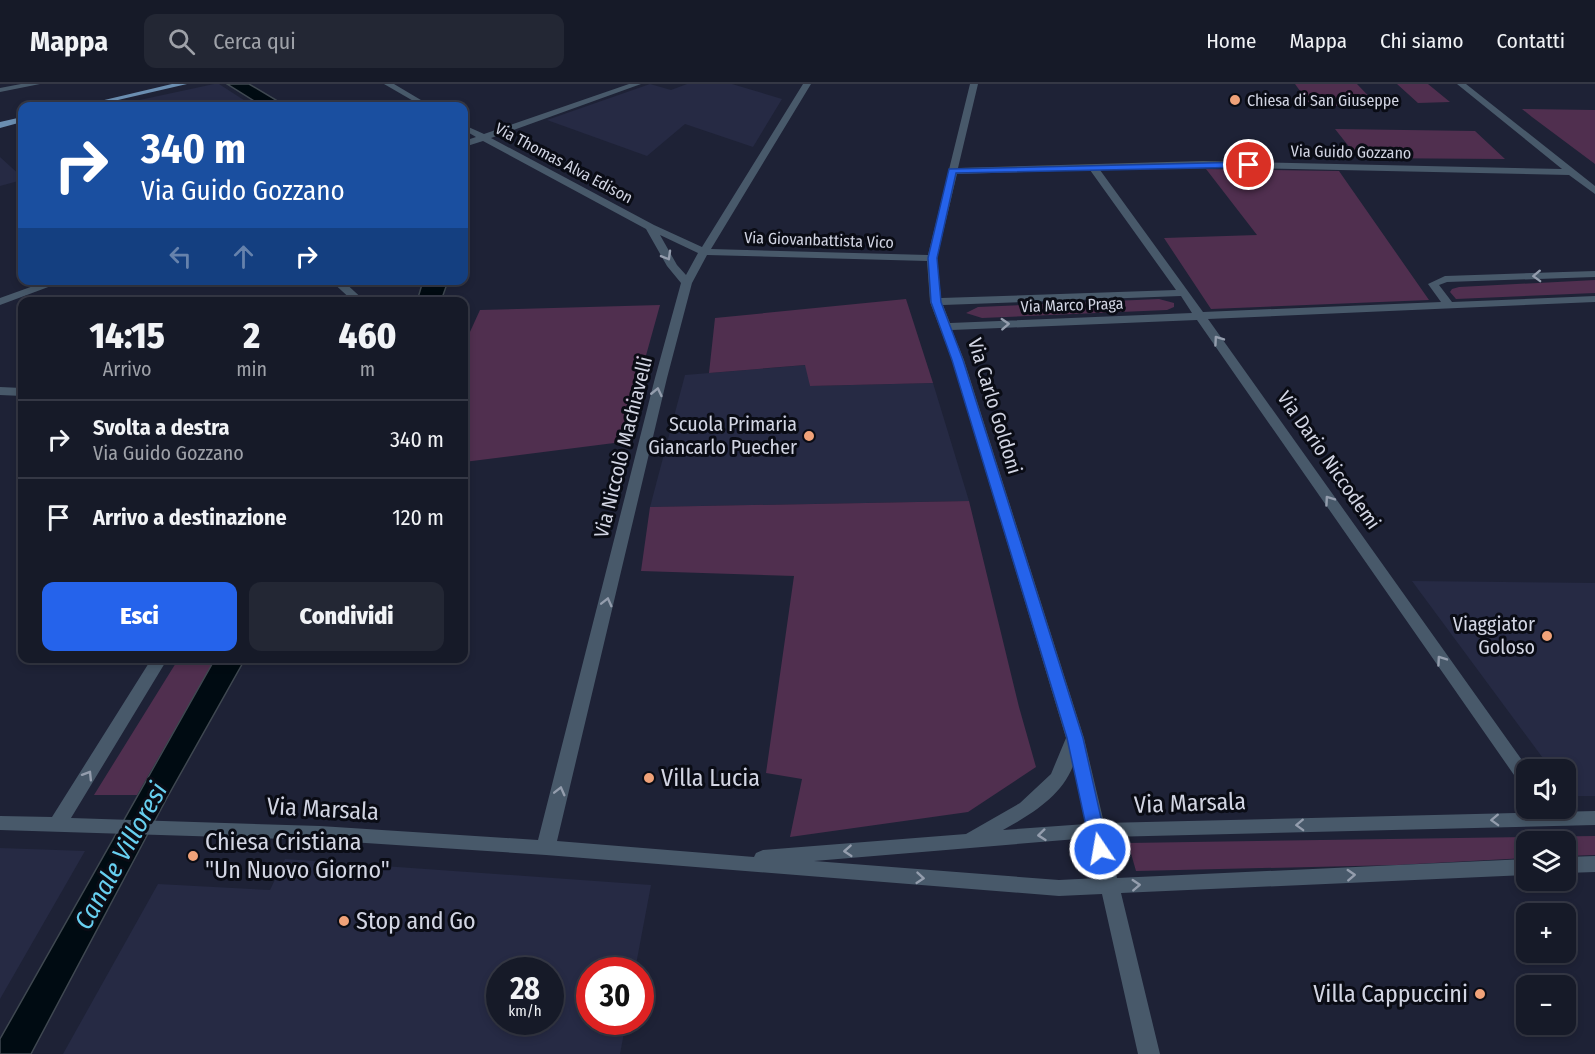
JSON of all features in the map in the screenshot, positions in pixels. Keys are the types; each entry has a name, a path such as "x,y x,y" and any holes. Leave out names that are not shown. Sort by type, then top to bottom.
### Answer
{"main road":[{"path":"115,102 183,84"},
{"path":"0,125 18,121"}],"street":[{"path":"0,90 36,84"},
{"path":"388,84 420,102"},
{"path":"468,143 637,84"},
{"name":"Via Niccolò Machiavelli","path":"546,848 687,283 718,226 807,84"},
{"name":"Via Carlo Goldoni","path":"974,84 933,258 936,302 946,327 1075,738 1149,1054"},
{"path":"1461,84 1595,191"},
{"name":"Via Thomas Alva Edison","path":"468,129 650,227 705,252"},
{"name":"Via Guido Gozzano","path":"952,171 1203,164 1569,172"},
{"name":"Via Dario Niccodemi","path":"1093,166 1516,765"},
{"path":"650,227 672,266 687,283"},
{"name":"Via Giovanbattista Vico","path":"705,252 933,258"},
{"path":"1595,274 1445,279 1433,284 1451,307 1595,299"},
{"path":"0,302 48,285"},
{"path":"341,285 355,297"},
{"name":"Via Marco Praga","path":"936,302 1184,293"},
{"name":"Via Marco Praga","path":"946,327 1451,307"},
{"path":"57,825 157,663"},
{"path":"968,842 1027,808 1059,778 1075,738"},
{"name":"Via Marsala","path":"715,861 1095,830 1516,814"},
{"name":"Via Marsala","path":"1576,816 1595,818"},
{"name":"Via Marsala","path":"0,823 320,833 546,848 1059,888 1516,868"},
{"path":"1576,865 1595,864"}],"shaded area":[{"path":"219,84 247,102 130,102"},
{"path":"650,84 671,90 687,84 732,84 782,99 753,147 685,124 647,156 547,120"},
{"path":"1295,84 1357,84 1378,106 1311,106"},
{"path":"1397,84 1428,84 1450,102 1418,103"},
{"path":"1522,109 1595,110 1595,164 1532,117"},
{"path":"1335,129 1475,131 1505,159 1358,158"},
{"path":"0,157 18,173 18,181 0,186"},
{"path":"1206,169 1339,171 1429,300 1211,309 1164,238 1257,235"},
{"path":"1595,280 1595,293 1456,299 1450,292 1459,287"},
{"path":"906,299 933,383 810,386 805,365 709,373 715,318"},
{"path":"1159,299 1174,303 1174,307 1167,310 982,318 966,313 978,307"},
{"path":"660,305 622,442 468,461 468,336 480,310"},
{"name":"Scuola Primaria Giancarlo Puecher","path":"806,365 810,386 933,383 969,501 650,507 685,375"},
{"path":"969,501 1019,707 1036,767 968,812 790,837 802,779 766,773 794,576 641,571 650,507"},
{"path":"1412,581 1595,583 1595,796 1576,796 1576,759 1544,759"},
{"path":"176,663 213,663 137,795 94,795"},
{"path":"1576,836 1595,836 1595,855 1576,856"},
{"path":"1516,837 1516,859 1397,865 1136,871 1128,843"},
{"path":"0,848 85,851 0,999"},
{"path":"285,859 651,885 637,957 576,957 576,1035 624,1035 620,1054 63,1054 158,884 270,890"}],"water":[{"path":"227,84 249,84 279,102 256,102"},
{"path":"422,285 447,285 442,297 418,297"},
{"name":"Canale Villoresi","path":"213,663 243,663 168,796 31,1054 0,1054 0,1039"}],"place":[{"name":"Chiesa di San Giuseppe","path":"1235,100"},
{"name":"Scuola Primaria Giancarlo Puecher","path":"809,436"},
{"name":"Viaggiator Goloso","path":"1547,636"},
{"name":"Villa Lucia","path":"649,778"},
{"name":"Chiesa Cristiana \"Un Nuovo Giorno\"","path":"193,856"},
{"name":"Stop and Go","path":"344,921"},
{"name":"Villa Cappuccini","path":"1480,994"}],"route":[{"path":"1100,849 1075,738 958,360 936,302 933,258 952,171 1203,164 1249,165"}]}
